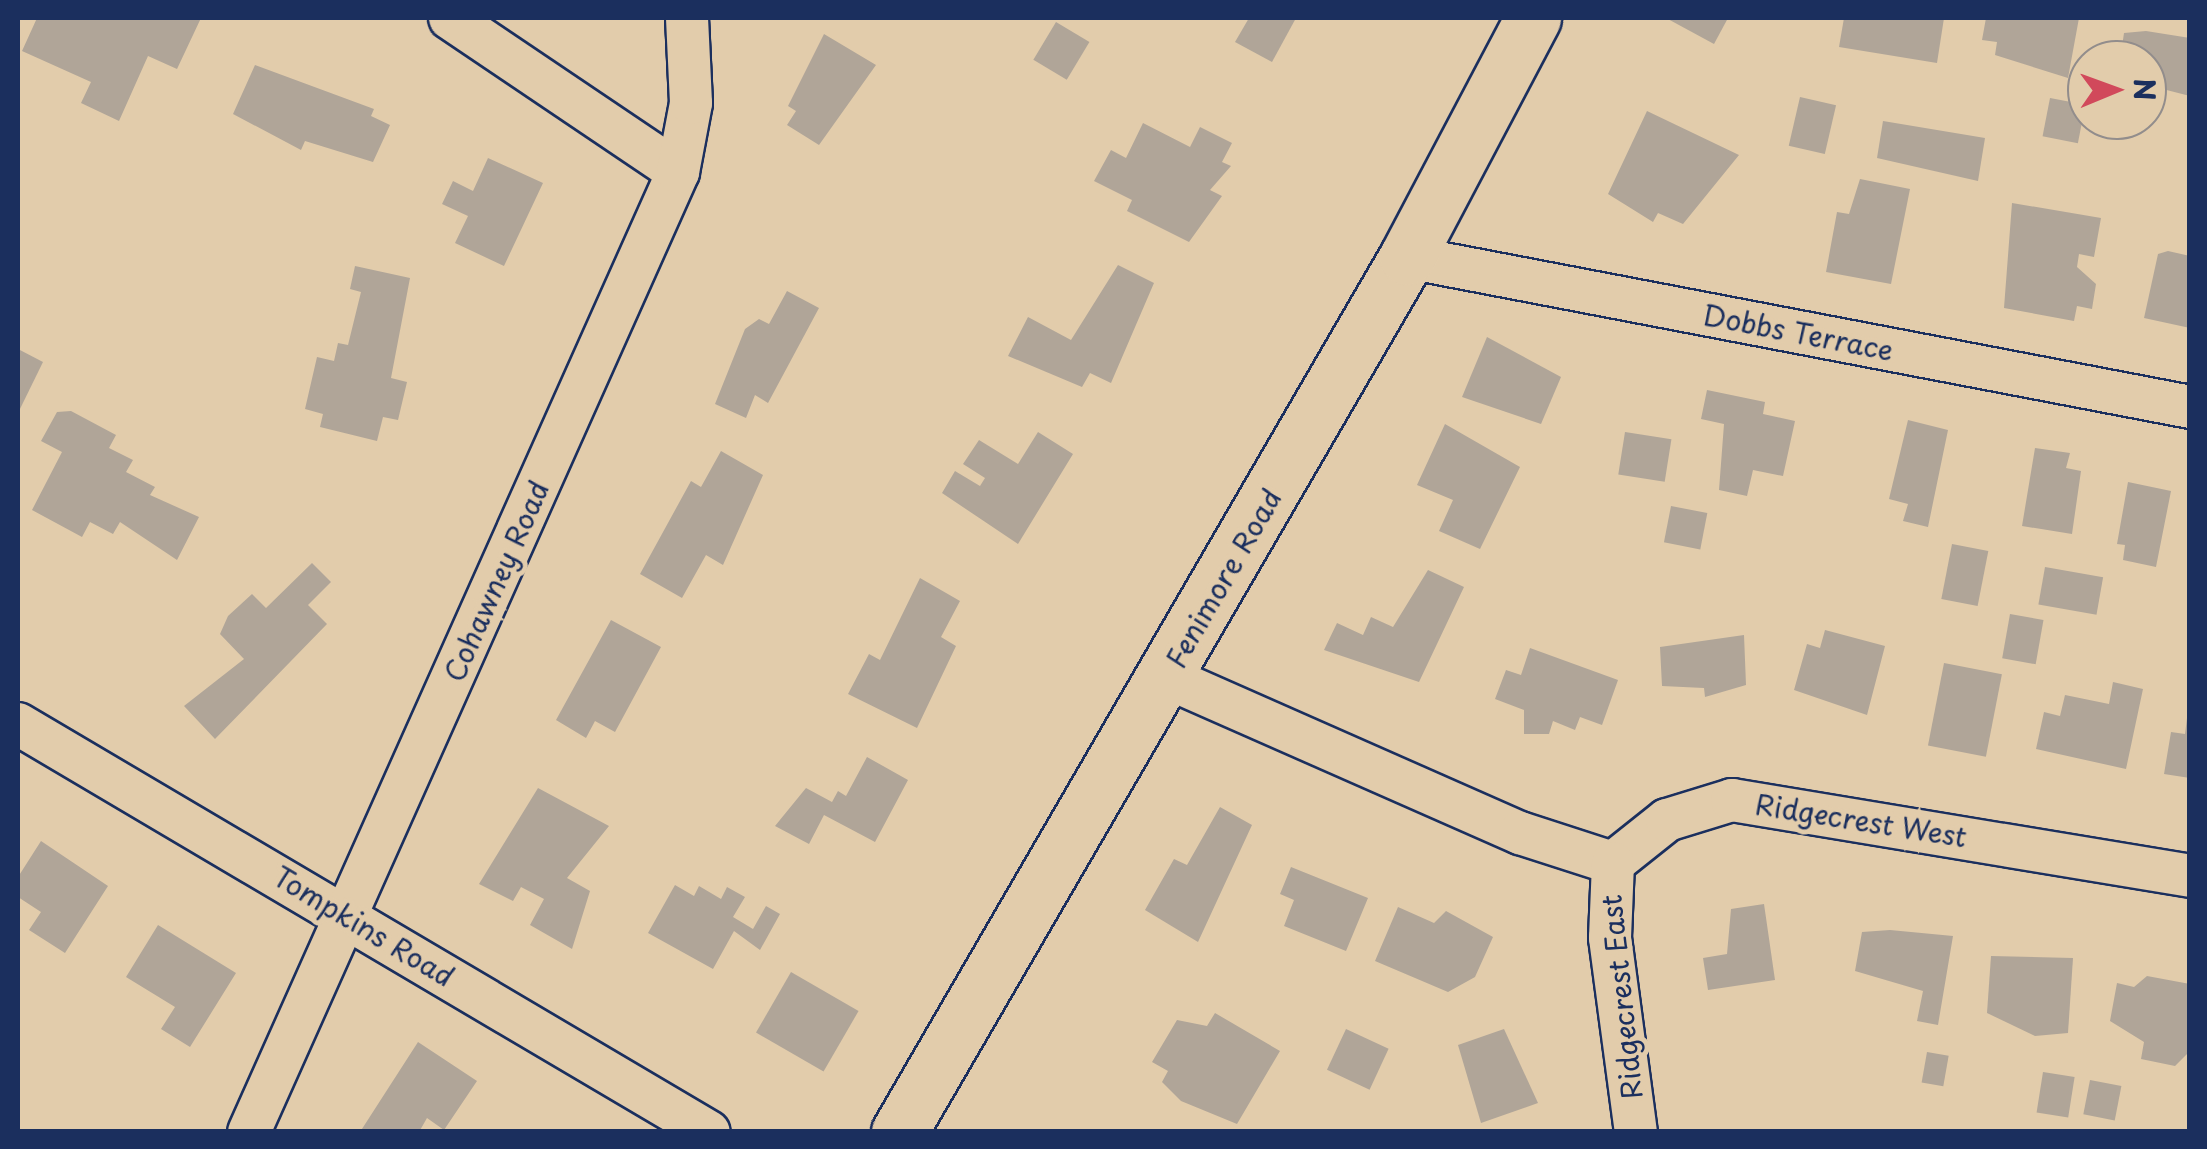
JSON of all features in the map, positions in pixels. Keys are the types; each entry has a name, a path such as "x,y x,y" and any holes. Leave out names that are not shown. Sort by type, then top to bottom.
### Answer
{"main road":[{"name":"Fenimore Road","path":"899,1132 1407,258 1533,18"}],"street":[{"path":"450,18 678,172"},
{"name":"Cohawney Road","path":"249,1132 678,172 691,103 687,18"},
{"name":"Dobbs Terrace","path":"1407,258 2190,407"},
{"path":"1166,678 1520,833 1613,863"},
{"name":"Tompkins Road","path":"18,724 348,915 708,1132"},
{"name":"Ridgecrest West","path":"1613,863 1666,820 1732,800 2190,876"},
{"name":"Ridgecrest East","path":"1613,863 1610,938 1636,1132"}],"building":[{"path":"37,18 201,18 177,69 148,56 119,121 81,103 91,82 22,51"},
{"path":"1249,18 1296,18 1272,62 1235,42"},
{"path":"1666,18 1728,18 1714,44"},
{"path":"1844,18 1944,18 1937,63 1839,47"},
{"path":"1986,18 2079,18 2075,40 2067,40 2067,78 1995,55 1997,42 1982,40"},
{"path":"1056,22 1089,42 1067,80 1033,60"},
{"path":"2146,31 2190,38 2190,96 2167,90 2167,40 2123,40 2124,33"},
{"path":"824,34 876,65 819,145 787,125 796,111 788,106"},
{"path":"255,65 374,109 371,116 390,125 373,162 305,141 301,150 233,114"},
{"path":"1800,97 1836,105 1825,154 1789,146"},
{"path":"2050,98 2067,101 2067,140 2079,140 2078,143 2043,136"},
{"path":"1647,111 1739,155 1683,224 1658,213 1653,222 1608,194"},
{"path":"1883,121 1985,138 1978,181 1877,158"},
{"path":"1143,123 1190,147 1200,127 1232,143 1222,162 1231,166 1210,190 1222,196 1189,242 1127,211 1132,200 1094,181 1111,150 1126,158"},
{"path":"488,158 543,183 504,266 455,243 468,216 442,204 453,181 473,191"},
{"path":"1860,179 1910,189 1891,284 1826,272 1837,212 1849,214"},
{"path":"2012,203 2101,218 2094,257 2079,254 2077,267 2096,284 2092,309 2077,306 2074,321 2004,308"},
{"path":"2168,251 2190,256 2190,328 2144,318 2158,254"},
{"path":"1118,265 1154,283 1111,383 1090,373 1082,387 1008,356 1028,317 1071,340"},
{"path":"355,266 410,278 391,378 407,382 398,420 383,417 377,441 320,427 323,414 305,409 317,357 334,361 338,343 348,345 361,292 350,289"},
{"path":"787,291 819,308 768,403 755,395 746,418 715,404 745,329 759,319 769,324"},
{"path":"1487,337 1561,377 1541,424 1462,397"},
{"path":"18,349 43,362 18,413"},
{"path":"1707,390 1765,402 1763,414 1795,421 1783,476 1753,470 1747,496 1719,490 1724,424 1701,419"},
{"path":"71,411 116,435 109,448 133,460 126,472 155,487 150,495 199,517 177,560 120,522 113,534 90,522 82,537 32,510 62,452 41,441 57,412"},
{"path":"1908,420 1948,430 1928,527 1903,521 1908,504 1889,499"},
{"path":"1445,424 1520,467 1480,549 1439,531 1453,500 1417,485"},
{"path":"1038,432 1073,454 1018,544 942,493 955,471 980,486 985,478 963,464 979,440 1018,464"},
{"path":"1625,432 1671,439 1665,482 1618,474"},
{"path":"2035,448 2070,453 2066,468 2081,471 2072,534 2022,526"},
{"path":"721,451 763,475 723,565 706,555 682,598 640,574 691,481 701,487"},
{"path":"2128,482 2171,491 2156,567 2123,560 2125,545 2117,544"},
{"path":"1671,506 1707,513 1700,549 1664,542"},
{"path":"1952,544 1988,551 1978,606 1941,599"},
{"path":"312,563 331,582 308,605 327,624 215,739 184,706 244,659 220,634 228,616 252,594 266,608"},
{"path":"2045,567 2103,577 2097,615 2038,604"},
{"path":"1428,570 1464,587 1419,682 1324,650 1337,623 1363,635 1371,617 1393,627"},
{"path":"920,578 960,601 941,637 956,646 917,728 848,694 869,654 880,660"},
{"path":"2010,614 2043,620 2036,664 2002,658"},
{"path":"611,620 661,647 615,732 595,721 586,738 556,720"},
{"path":"1825,630 1885,646 1867,715 1794,690 1807,644 1820,648"},
{"path":"1744,635 1746,685 1705,697 1704,688 1662,686 1660,647"},
{"path":"1530,648 1618,680 1602,725 1580,717 1575,730 1553,721 1549,734 1524,734 1524,710 1495,699 1506,670 1521,675"},
{"path":"1944,663 2002,674 1986,757 1928,745"},
{"path":"2113,682 2143,689 2126,769 2036,749 2044,712 2060,716 2065,695 2109,704"},
{"path":"2187,718 2190,778 2164,774 2171,732 2185,734"},
{"path":"867,757 908,780 875,842 824,815 809,844 775,826 806,788 832,802 838,791 846,796"},
{"path":"538,788 609,826 567,878 590,891 572,949 530,925 544,899 521,887 513,901 479,884"},
{"path":"1220,807 1252,825 1198,942 1145,910 1174,859 1187,865"},
{"path":"41,841 108,886 65,953 29,930 41,912 18,897 18,877"},
{"path":"1291,867 1368,898 1346,951 1284,926 1294,900 1280,894"},
{"path":"675,885 694,896 699,886 721,899 727,887 745,897 733,917 753,929 766,906 780,914 760,950 734,931 713,969 648,933"},
{"path":"1764,904 1775,980 1708,990 1703,958 1727,954 1731,909"},
{"path":"1398,907 1434,923 1446,911 1493,937 1475,977 1448,992 1375,961"},
{"path":"158,925 236,973 190,1047 161,1029 175,1007 126,977"},
{"path":"1890,930 1953,936 1938,1025 1917,1021 1923,991 1855,971 1862,932"},
{"path":"1991,956 2073,958 2068,1033 2035,1036 1987,1013"},
{"path":"791,972 859,1011 824,1072 756,1033"},
{"path":"2147,976 2190,984 2190,1051 2175,1066 2141,1059 2144,1042 2110,1021 2117,983 2134,987"},
{"path":"1215,1013 1280,1051 1237,1124 1181,1101 1162,1082 1168,1071 1152,1062 1177,1020 1207,1026"},
{"path":"1346,1029 1389,1049 1370,1090 1327,1070"},
{"path":"1504,1029 1538,1103 1481,1123 1458,1045"},
{"path":"418,1042 477,1081 444,1130 427,1118 419,1132 360,1132"},
{"path":"1927,1052 1949,1056 1943,1086 1922,1083"},
{"path":"2043,1072 2075,1077 2068,1118 2037,1112"},
{"path":"2090,1080 2121,1086 2115,1120 2083,1114"}]}
